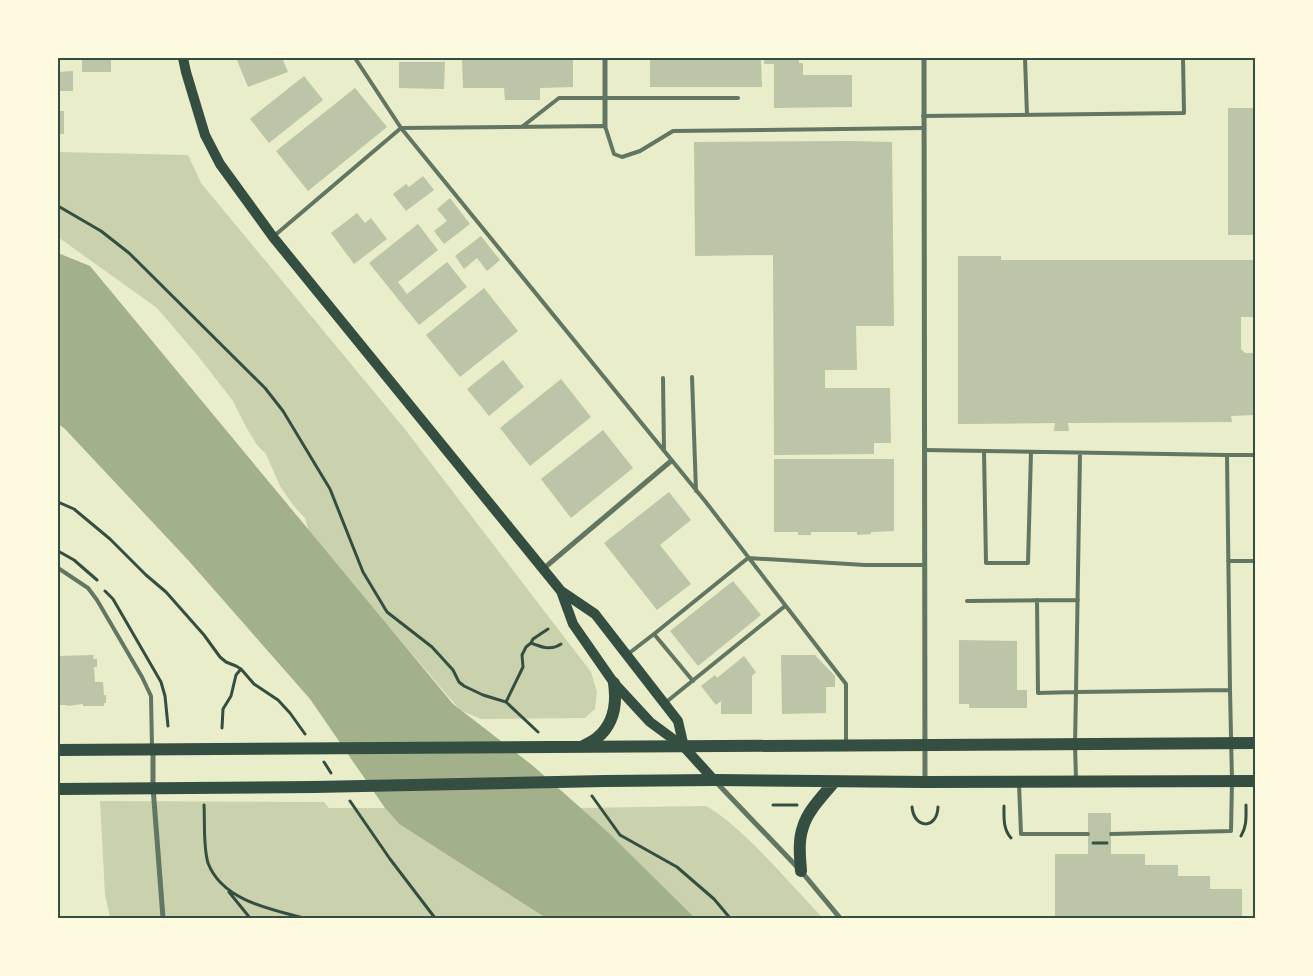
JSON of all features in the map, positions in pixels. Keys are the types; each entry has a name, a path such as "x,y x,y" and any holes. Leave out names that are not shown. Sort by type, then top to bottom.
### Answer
{"main road":[{"path":"183,58 206,135 220,164 273,237 542,569 561,591 595,614 678,721 684,747"},
{"path":"561,591 572,624 614,683 650,722 684,747 714,780"},
{"path":"581,747 597,739 607,726 614,711 616,698 614,683"},
{"path":"58,750 1256,743"},
{"path":"58,789 314,787 714,780 834,782 1256,781"},
{"path":"800,871 802,828 814,806 834,782"}],"street":[{"path":"605,58 605,126"},
{"path":"924,58 925,782"},
{"path":"542,569 671,461"},
{"path":"152,749 163,918"},
{"path":"714,780 800,871 840,918"}],"lane":[{"path":"355,58 401,128 664,451 846,684 846,745"},
{"path":"1026,58 1028,115"},
{"path":"924,116 1184,113 1183,58"},
{"path":"522,127 559,98 738,98"},
{"path":"273,237 401,128 605,126 614,154 622,157 640,151 673,131 924,128"},
{"path":"692,377 696,491"},
{"path":"663,378 664,451"},
{"path":"924,450 1256,455"},
{"path":"984,451 986,563 1028,563 1031,452"},
{"path":"1076,782 1080,453"},
{"path":"1111,834 1231,831 1232,781 1227,455"},
{"path":"627,655 748,558 865,565 924,565"},
{"path":"1228,561 1256,561"},
{"path":"58,568 88,588 142,677 151,696 152,749"},
{"path":"1037,600 1038,693 1230,690"},
{"path":"966,601 1078,600"},
{"path":"665,703 785,606"},
{"path":"654,634 693,681"},
{"path":"1019,782 1021,834 1088,834"}],"path":[{"path":"58,206 101,231 129,253 265,388 282,411 330,488 363,572 387,612 432,647 453,670 459,682 464,686 482,695 506,702 541,735"},
{"path":"58,502 74,509 110,539 166,592 204,635 220,657 241,669 236,675 231,696 223,709 222,728"},
{"path":"506,702 523,667 522,655 526,648 534,639 548,629"},
{"path":"531,643 545,648 552,648 561,644"},
{"path":"591,795 620,835 677,867 714,899 730,918"},
{"path":"204,805 208,863 215,876 250,918"},
{"path":"773,805 804,805"},
{"path":"912,807 914,817 919,822 926,824 932,822 936,817 938,807"},
{"path":"229,891 262,907 304,918"}],"shaded area":[{"path":"58,152 188,155 201,183 404,428 591,672 597,692 595,709 585,718 481,719 460,710 389,627 316,556 305,518 280,486 266,454 257,445 233,401 198,356 157,308 58,237"},
{"path":"58,253 90,266 453,704 532,765 608,832 695,918 546,918 399,824 385,808 310,699 188,560 64,428 58,424"},
{"path":"100,801 324,802 329,808 385,808 399,824 546,918 110,918 105,894"},
{"path":"706,806 723,817 749,840 823,918 695,918 608,832 580,808"}],"building":[{"path":"82,58 111,58 111,72 82,72"},
{"path":"236,58 282,58 288,72 248,87"},
{"path":"462,58 573,58 573,87 540,88 540,100 505,100 504,88 463,88"},
{"path":"650,58 761,58 762,87 650,87"},
{"path":"764,58 799,58 799,63 803,63 803,75 852,75 852,107 774,108 774,64 764,64"},
{"path":"399,62 445,62 444,89 399,88"},
{"path":"73,71 73,91 58,91 58,72"},
{"path":"304,76 323,100 269,143 250,119"},
{"path":"355,88 387,127 308,191 276,151"},
{"path":"1228,108 1256,108 1256,235 1228,235"},
{"path":"58,111 64,111 64,134 58,134"},
{"path":"694,142 892,142 894,326 856,326 857,370 825,370 825,388 890,388 891,443 874,443 874,454 774,455 773,255 695,256"},
{"path":"423,176 434,190 406,211 393,194 406,184 409,187"},
{"path":"450,198 470,224 444,244 434,231 447,221 437,209"},
{"path":"357,213 365,223 371,218 387,239 354,264 331,233"},
{"path":"418,224 438,250 398,282 407,294 447,262 467,287 419,325 369,263"},
{"path":"481,236 500,260 487,271 477,258 464,269 455,256"},
{"path":"958,256 1001,256 1001,260 1256,260 1256,317 1241,317 1241,349 1245,353 1256,353 1256,415 1231,416 1232,422 1068,423 1069,431 1054,431 1055,423 958,424"},
{"path":"484,288 518,331 460,377 426,335"},
{"path":"503,360 524,387 489,416 467,389"},
{"path":"561,379 591,417 530,466 500,428"},
{"path":"603,430 633,468 571,518 541,479"},
{"path":"774,459 894,459 894,531 857,535 857,532 811,532 811,535 798,535 798,532 774,532"},
{"path":"669,492 691,520 660,545 691,584 657,610 604,543"},
{"path":"733,581 761,615 698,666 670,631"},
{"path":"959,640 1017,641 1017,690 1027,690 1027,708 969,708 969,704 959,704"},
{"path":"94,655 93,659 97,659 97,667 94,667 95,682 103,682 104,695 106,695 104,706 83,706 83,704 58,705 58,656"},
{"path":"781,655 815,655 835,676 835,687 826,687 826,713 782,714"},
{"path":"744,656 756,672 752,676 752,714 721,714 721,701 716,705 701,686 715,675 717,678"},
{"path":"1088,813 1111,813 1111,854 1145,854 1145,865 1178,865 1178,876 1210,876 1210,889 1242,889 1242,918 1055,918 1055,854 1088,854"}]}
